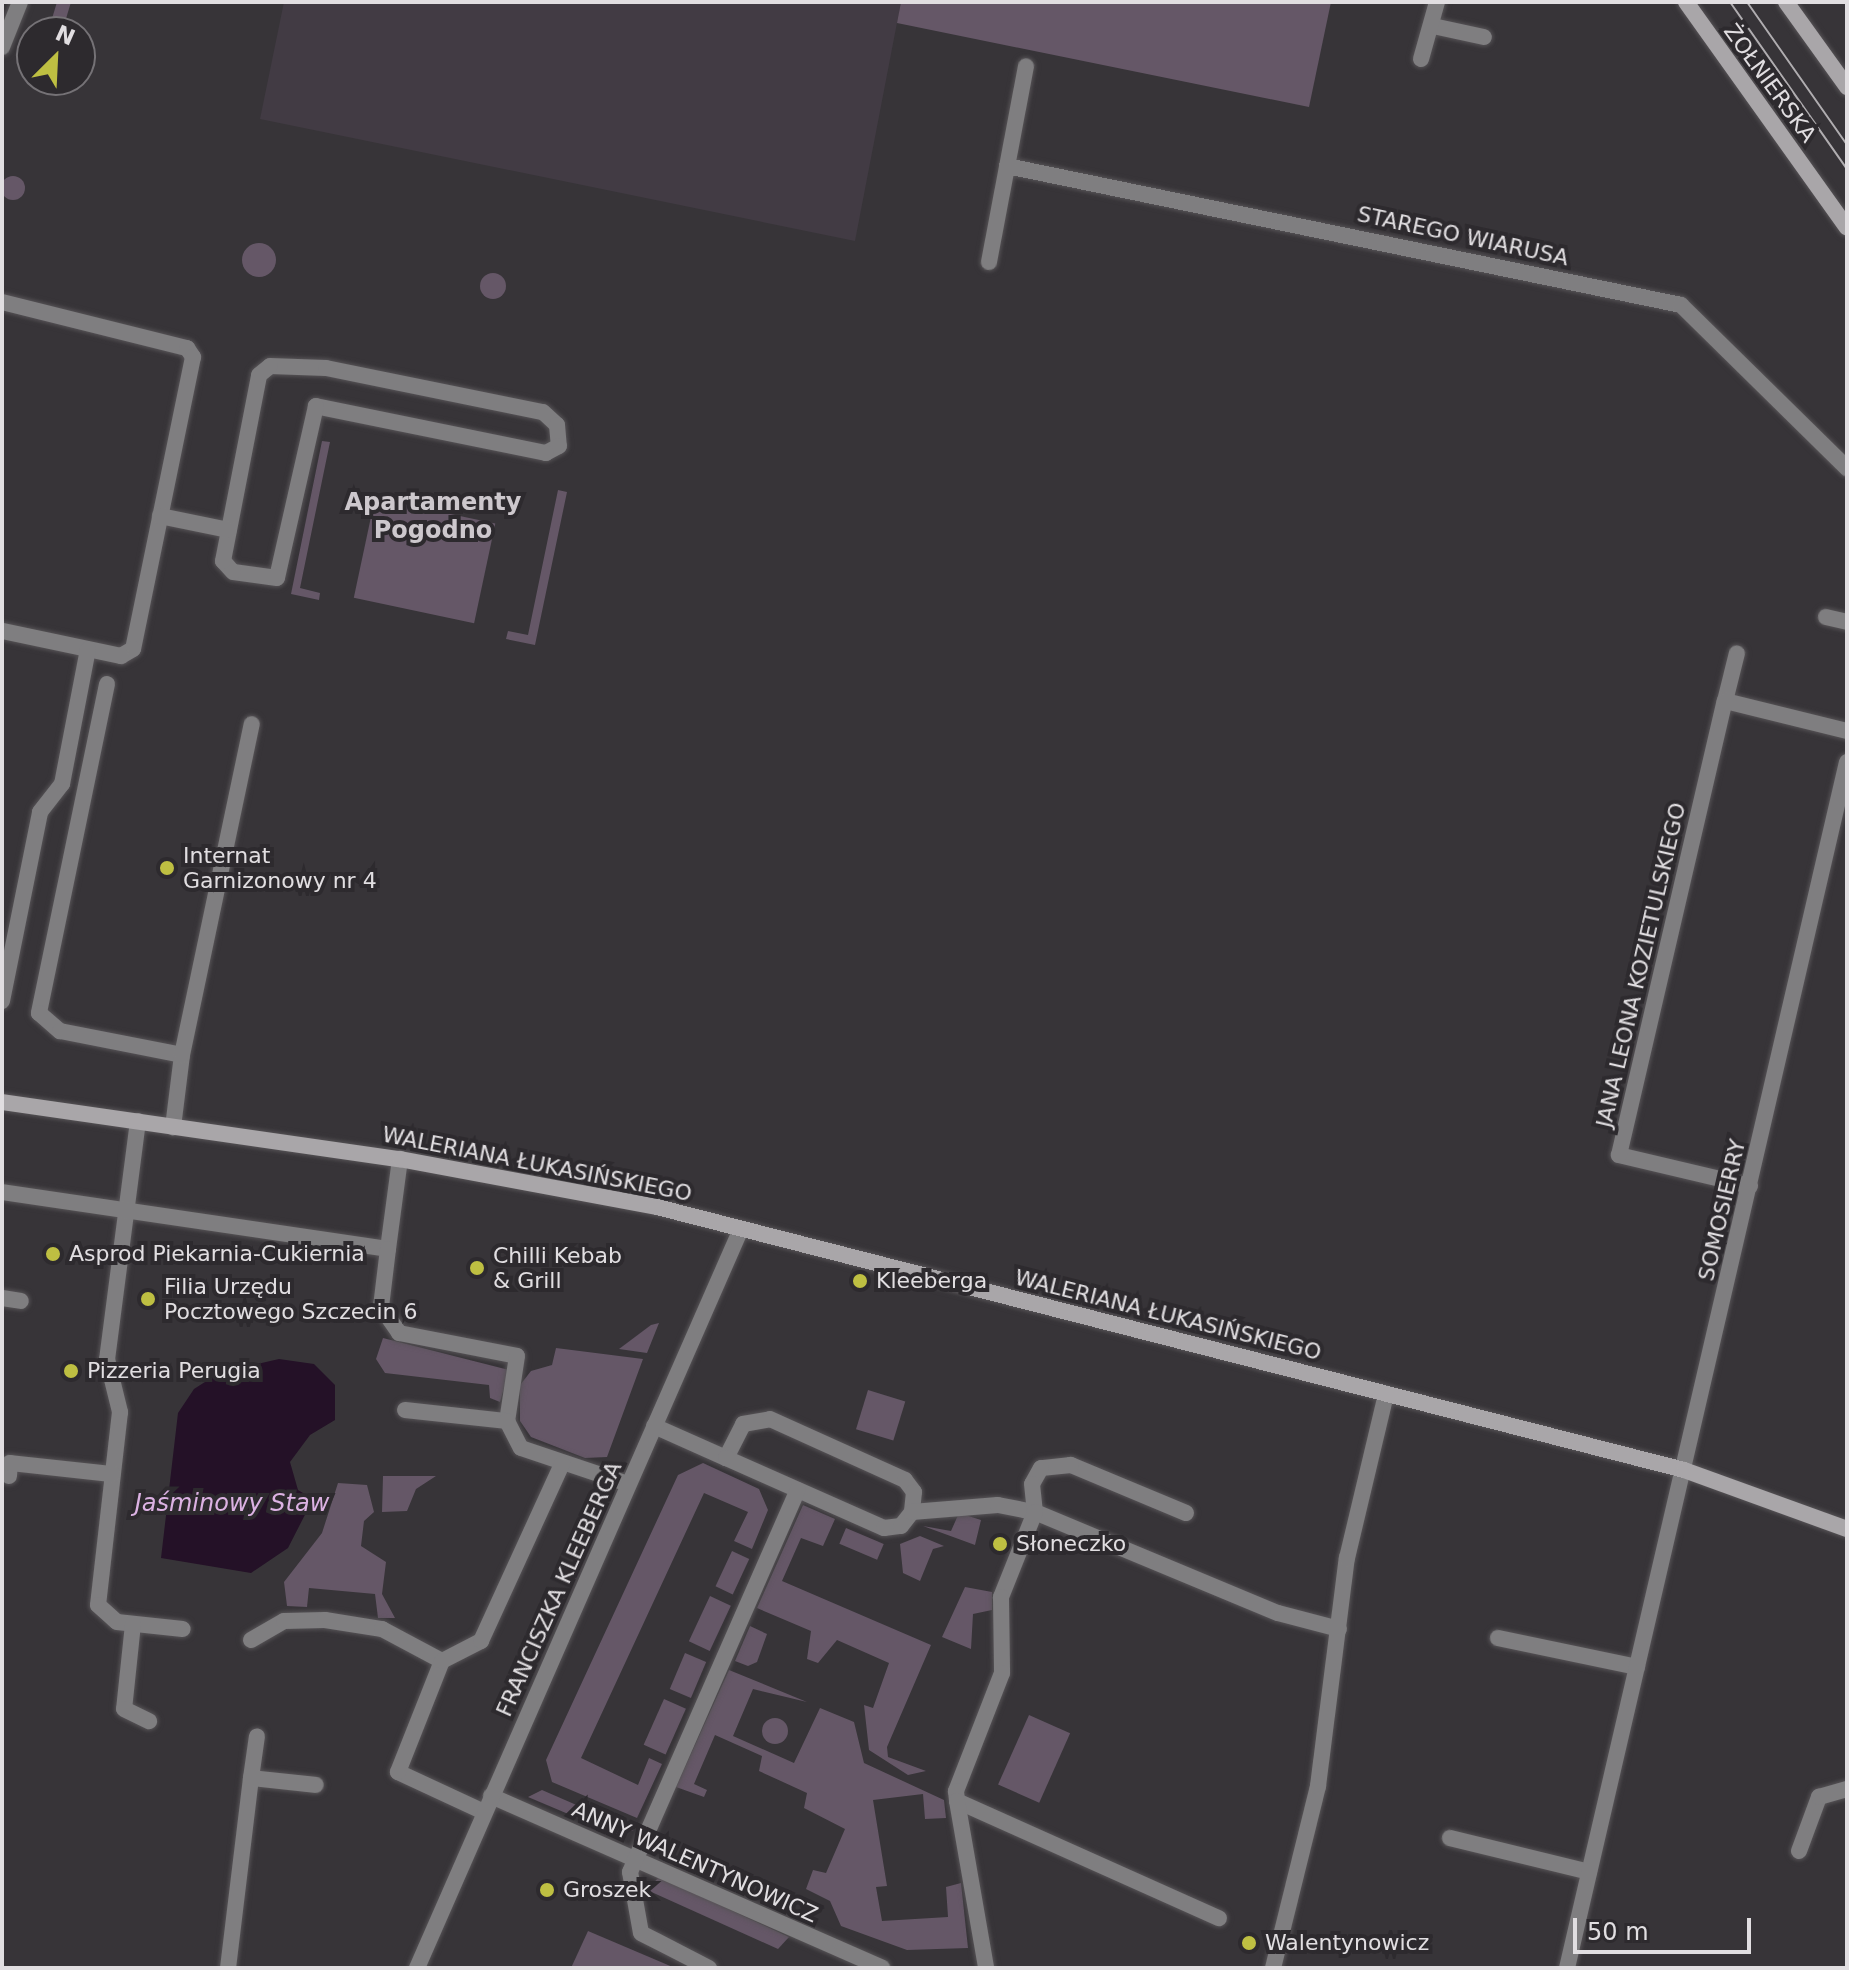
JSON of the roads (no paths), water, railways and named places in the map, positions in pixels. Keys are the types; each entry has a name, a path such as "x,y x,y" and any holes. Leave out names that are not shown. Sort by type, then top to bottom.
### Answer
{"street":[{"path":"2,47 20,2"},
{"path":"1421,59 1433,26 1437,2"},
{"name":"ŻOŁNIERSKA","path":"1686,2 1847,228"},
{"path":"1786,2 1847,87"},
{"path":"1433,26 1484,37"},
{"path":"989,262 1026,66"},
{"name":"STAREGO WIARUSA","path":"1007,166 1681,305 1847,468"},
{"path":"2,302 192,351 133,649 121,656 2,631"},
{"path":"270,366 326,368 543,412 557,425 559,446 546,453 316,406 277,578 226,567 229,530 259,375 270,366"},
{"path":"160,516 229,530"},
{"path":"1826,617 1847,622"},
{"path":"2,1001 40,812 62,784 88,649"},
{"name":"JANA LEONA KOZIETULSKIEGO","path":"1737,653 1619,1155 1750,1186"},
{"path":"107,684 39,1013 60,1031 182,1055"},
{"path":"1725,701 1847,731"},
{"path":"173,1127 182,1055 252,724"},
{"name":"SOMOSIERRY","path":"1567,1968 1750,1186 1840,826 1847,762"},
{"name":"WALERIANA ŁUKASIŃSKIEGO","path":"2,1102 400,1159 741,1229 1684,1470 1847,1529"},
{"path":"138,1121 107,1359 119,1401 98,1605 107,1619 183,1629"},
{"path":"400,1159 381,1307 399,1333 517,1356 507,1421 521,1448 628,1484"},
{"path":"2,1192 388,1249"},
{"name":"FRANCISZKA KLEEBERGA","path":"417,1968 741,1229"},
{"path":"2,1298 21,1301"},
{"path":"1273,1968 1318,1786 1349,1547 1386,1394"},
{"path":"405,1410 507,1421"},
{"path":"654,1426 726,1458 798,1490 884,1528 901,1526 912,1512 914,1492 905,1480 770,1419 743,1424 726,1458"},
{"path":"986,1968 957,1801 959,1776 1002,1673 1001,1597 1035,1512 1035,1476 1059,1462 1186,1513"},
{"path":"9,1476 10,1463 112,1474"},
{"path":"484,1812 398,1772 442,1661 481,1641 562,1464"},
{"path":"709,1968 641,1933 628,1891 634,1859 798,1490"},
{"path":"912,1512 998,1505 1035,1512 1278,1613 1339,1629"},
{"path":"251,1640 284,1621 325,1620 382,1629 442,1661"},
{"path":"133,1624 124,1709 149,1721"},
{"path":"1498,1638 1637,1667"},
{"path":"228,1968 257,1736"},
{"path":"251,1778 316,1785"},
{"path":"1799,1851 1819,1797 1847,1789"},
{"name":"ANNY WALENTYNOWICZ","path":"491,1796 882,1968"},
{"path":"957,1801 1219,1918"},
{"path":"1450,1838 1589,1872"}],"water":[{"name":"Jaśminowy Staw","path":"279,1359 314,1364 335,1385 335,1420 310,1435 290,1462 298,1490 313,1499 288,1548 251,1573 161,1558 178,1413 194,1389 219,1373"}],"tram line":[{"path":"1730,2 1847,169"},
{"path":"1747,2 1847,145"}],"place":[{"name":"Internat Garnizonowy nr 4","path":"167,868"},
{"name":"Asprod Piekarnia-Cukiernia","path":"53,1254"},
{"name":"Chilli Kebab & Grill","path":"477,1268"},
{"name":"Kleeberga","path":"860,1281"},
{"name":"Filia Urzędu Pocztowego Szczecin 6","path":"148,1299"},
{"name":"Pizzeria Perugia","path":"71,1371"},
{"name":"Słoneczko","path":"1000,1544"},
{"name":"Groszek","path":"547,1890"},
{"name":"Walentynowicz","path":"1249,1943"}],"district":[{"name":"Apartamenty Pogodno","path":"433,517"}]}
